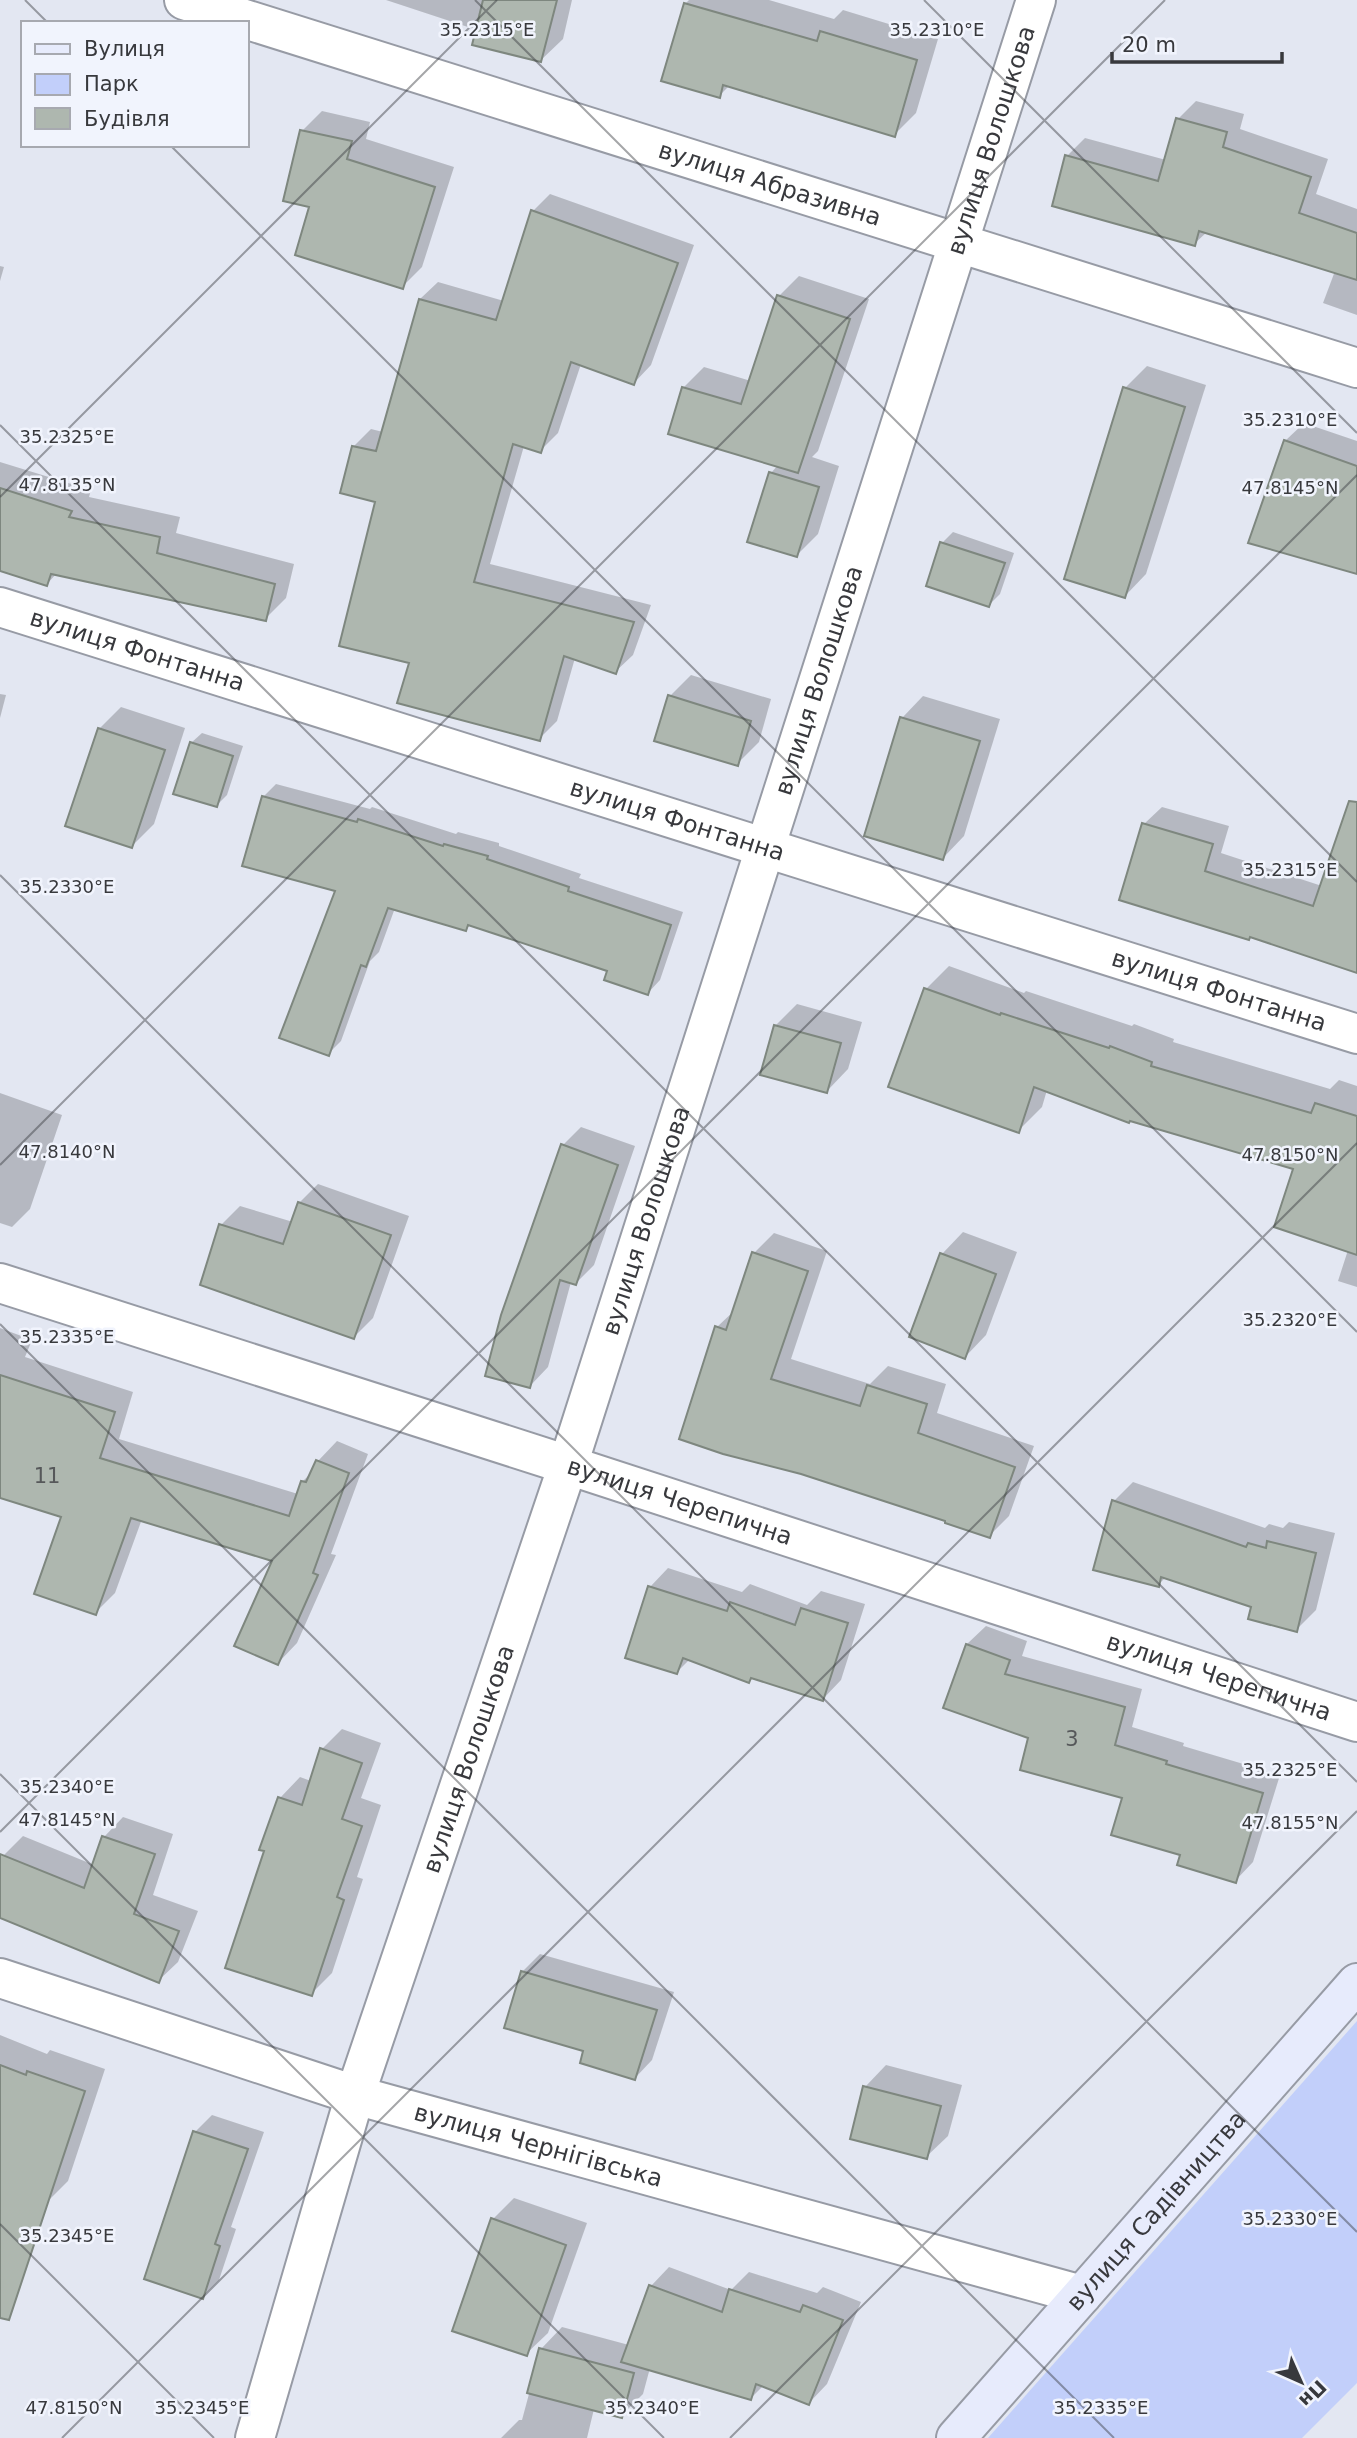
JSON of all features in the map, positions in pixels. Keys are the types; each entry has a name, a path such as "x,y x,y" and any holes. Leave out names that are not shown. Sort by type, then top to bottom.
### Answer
{"street":[{"name":"вулиця Абразивна","path":"184,0 1357,368"},
{"name":"вулиця Волошкова","path":"255,2438 355,2095 568,1465 1036,0"},
{"name":"вулиця Фонтанна","path":"0,607 1357,1034"},
{"name":"вулиця Черепична","path":"0,1283 1357,1722"},
{"name":"вулиця Чернігівська","path":"0,1978 355,2095 1082,2295"},
{"name":"вулиця Садівництва","path":"956,2438 1357,1983"}],"green space":[{"path":"1357,2021 1357,2383 1302,2438 988,2438"}],"building":[{"path":"483,0 557,0 541,62 472,45"},
{"path":"684,3 817,41 820,31 917,60 895,137 723,85 720,98 661,81"},
{"path":"1176,118 1227,132 1223,147 1311,177 1299,213 1357,233 1357,280 1199,231 1195,246 1052,206 1065,155 1158,181"},
{"path":"300,130 352,141 347,159 435,187 403,289 295,255 309,207 283,201"},
{"path":"531,210 678,263 634,385 571,362 541,453 513,444 474,582 634,622 616,674 564,656 540,741 397,703 409,663 339,646 375,502 340,493 352,446 376,451 419,299 496,320"},
{"path":"777,295 850,319 798,473 668,434 682,387 741,404"},
{"path":"1123,387 1185,407 1125,598 1064,579"},
{"path":"1284,440 1357,466 1357,574 1248,543"},
{"path":"769,472 819,487 797,557 747,542"},
{"path":"0,488 72,511 69,517 160,537 157,553 275,584 266,621 51,574 47,586 0,571"},
{"path":"940,542 1005,563 989,607 926,586"},
{"path":"668,695 751,721 738,766 654,741"},
{"path":"900,717 980,741 943,860 864,836"},
{"path":"98,728 165,750 132,848 65,826"},
{"path":"190,742 233,756 217,807 173,794"},
{"path":"262,796 357,822 358,819 443,846 444,844 488,856 487,859 569,887 568,891 671,925 648,995 604,980 607,971 468,925 466,931 388,908 366,967 361,965 329,1056 279,1038 335,891 242,866"},
{"path":"1349,801 1357,802 1357,973 1250,937 1249,940 1119,900 1142,823 1213,844 1205,871 1313,906"},
{"path":"924,988 1000,1015 1001,1013 1109,1048 1110,1046 1152,1062 1151,1066 1311,1113 1315,1103 1357,1116 1357,1255 1274,1227 1293,1169 1130,1121 1129,1123 1034,1087 1019,1133 888,1087"},
{"path":"774,1025 841,1043 827,1093 760,1075"},
{"path":"561,1144 618,1165 576,1285 560,1280 530,1388 485,1376 501,1315"},
{"path":"298,1202 391,1235 354,1339 200,1285 219,1224 283,1244"},
{"path":"752,1252 808,1271 771,1379 860,1406 867,1385 927,1404 918,1433 1015,1467 990,1538 801,1474 723,1454 679,1439 715,1326 726,1330"},
{"path":"940,1253 996,1274 965,1359 909,1337"},
{"path":"0,1375 115,1412 100,1458 289,1516 301,1481 306,1482 316,1460 349,1473 313,1573 318,1575 278,1665 234,1646 272,1561 131,1518 96,1615 34,1594 61,1517 0,1498"},
{"path":"1112,1500 1246,1547 1248,1543 1266,1548 1267,1541 1316,1553 1297,1632 1248,1619 1251,1607 1161,1577 1159,1587 1093,1570"},
{"path":"648,1586 727,1611 730,1602 795,1625 801,1608 848,1623 823,1701 751,1678 749,1683 683,1658 677,1674 625,1658"},
{"path":"966,1644 1010,1660 1005,1674 1125,1707 1115,1745 1167,1761 1166,1764 1263,1793 1236,1883 1177,1865 1180,1855 1111,1835 1122,1798 1020,1770 1028,1738 943,1708"},
{"path":"320,1748 362,1763 342,1819 362,1826 337,1897 344,1900 312,1996 225,1968 264,1851 259,1850 278,1797 302,1805"},
{"path":"102,1836 155,1854 134,1914 179,1931 159,1983 0,1918 0,1854 84,1888"},
{"path":"521,1971 657,2010 635,2080 580,2063 583,2051 504,2028"},
{"path":"0,2065 26,2075 27,2071 85,2091 9,2320 0,2318"},
{"path":"863,2086 941,2106 927,2159 850,2139"},
{"path":"193,2131 248,2149 215,2244 220,2246 203,2299 144,2279"},
{"path":"491,2218 566,2245 527,2356 452,2331"},
{"path":"649,2285 722,2312 729,2289 800,2312 803,2305 843,2320 809,2405 756,2384 751,2400 621,2362"},
{"path":"539,2348 634,2373 622,2418 527,2393"}]}
